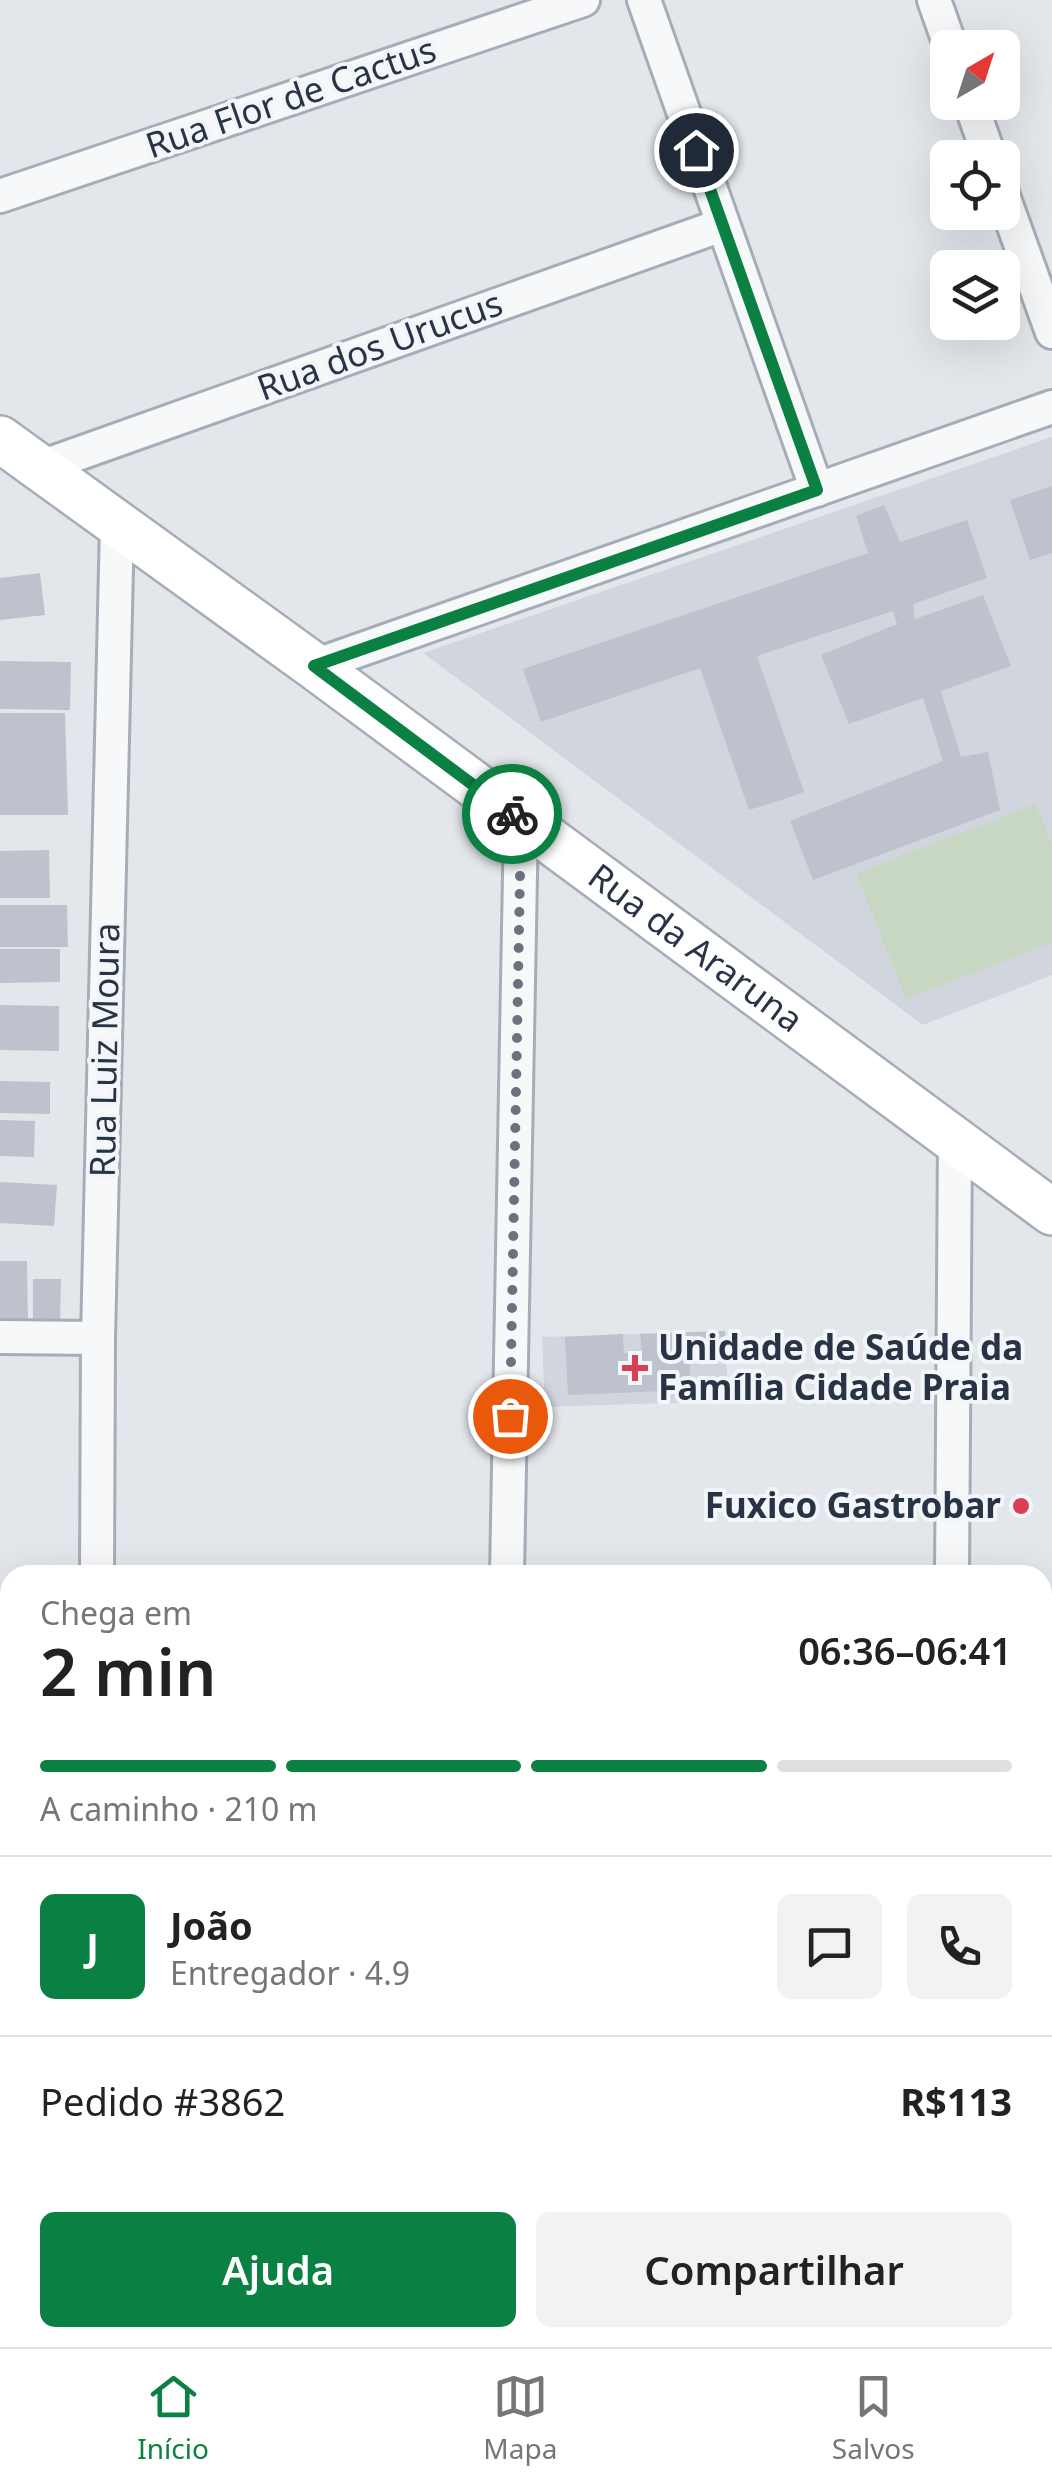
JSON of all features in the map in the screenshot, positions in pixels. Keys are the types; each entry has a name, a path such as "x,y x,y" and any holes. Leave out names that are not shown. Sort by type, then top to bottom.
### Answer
{"street":[{"name":"Rua Flor de Cactus","path":"0,196 582,0"},
{"path":"644,0 817,490"},
{"path":"934,0 944,30"},
{"name":"Rua dos Urucus","path":"38,468 722,225"},
{"path":"1015,230 1052,332"},
{"path":"314,666 1052,408"},
{"name":"Rua da Araruna","path":"0,439 314,666 1052,1212"},
{"name":"Rua Luiz Moura","path":"97,1565 98,1338 117,525"},
{"path":"507,1565 521,821"},
{"path":"952,1565 955,1139"},
{"path":"0,1337 98,1338"}],"shaded area":[{"path":"1052,437 1052,975 923,1025 423,653"},
{"name":"Unidade de Saúde da Família Cidade Praia","path":"725,1331 728,1401 545,1407 542,1337"}],"green space":[{"path":"1036,804 1052,845 1052,943 906,999 856,873"}],"building":[{"path":"1052,486 1052,553 1030,560 1010,500"},
{"path":"884,505 900,542 967,520 987,578 913,604 915,619 983,595 1011,666 941,691 961,757 988,752 1000,810 813,880 790,821 943,761 923,698 849,724 821,655 897,624 893,611 757,656 804,792 782,800 749,810 700,668 541,722 523,669 868,553 856,516"},
{"path":"40,573 45,615 0,620 0,578"},
{"path":"0,661 71,662 70,710 0,709"},
{"path":"0,713 65,713 68,815 0,815"},
{"path":"49,850 50,898 0,898 0,851"},
{"path":"0,905 67,905 68,947 0,947"},
{"path":"0,949 60,949 60,982 0,983"},
{"path":"0,1005 59,1006 59,1051 0,1050"},
{"path":"0,1081 50,1082 50,1114 0,1113"},
{"path":"0,1120 35,1121 34,1157 0,1156"},
{"path":"0,1182 57,1185 54,1226 0,1223"},
{"path":"0,1261 27,1261 28,1321 0,1320"},
{"path":"33,1279 61,1279 60,1322 33,1321"},
{"path":"725,1331 726,1351 689,1352 691,1390 568,1395 565,1337 623,1334 624,1353 642,1352 640,1334"}],"way so far":[{"path":"510,1416 521,821 512,814"}],"place":[{"name":"Unidade de Saúde da Família Cidade Praia","path":"635,1368"},
{"name":"Fuxico Gastrobar","path":"1021,1506"}],"route":[{"path":"512,814 314,666 817,490 696,150"}]}
